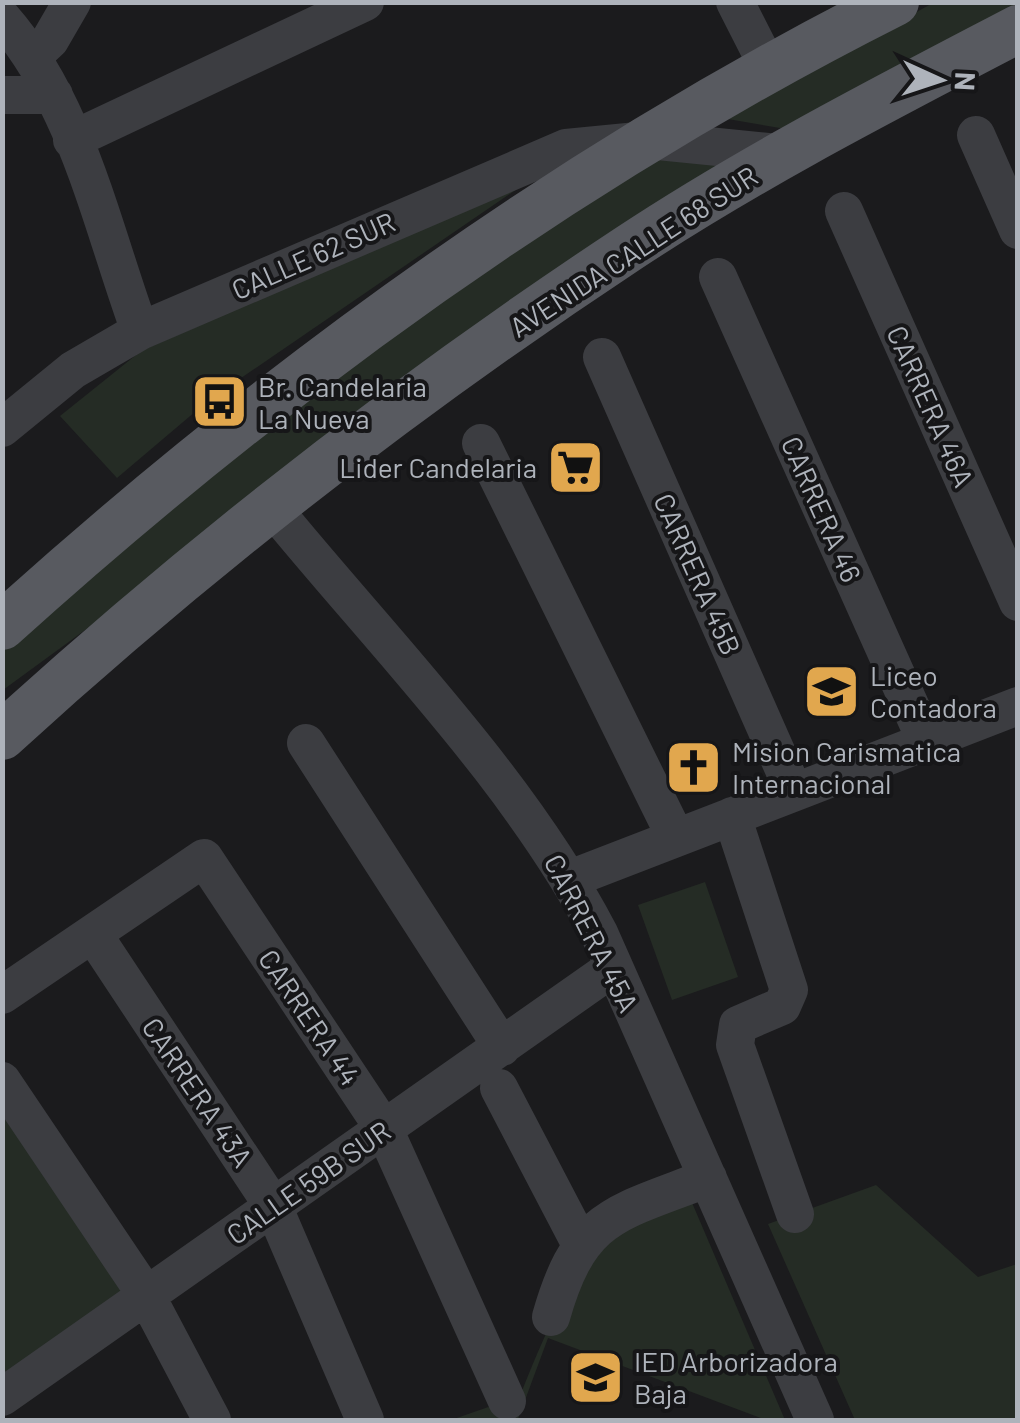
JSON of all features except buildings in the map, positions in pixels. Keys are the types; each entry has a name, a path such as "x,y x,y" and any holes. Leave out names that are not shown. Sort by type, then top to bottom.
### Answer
{"main road":[{"path":"2,626 209,445 426,284 768,67 895,2"},
{"name":"AVENIDA CALLE 68 SUR","path":"2,736 146,608 271,506 498,337 632,246 876,100 1018,29"},
{"path":"839,30 857,42 870,59 876,100"}],"street":[{"path":"32,56 50,40 72,2"},
{"path":"72,140 364,2"},
{"path":"735,2 768,67"},
{"path":"2,18 32,56 54,95 140,332"},
{"path":"2,95 54,95"},
{"path":"976,135 1014,214"},
{"name":"CALLE 62 SUR","path":"2,428 73,370 140,332 530,160 597,142 648,140 788,154"},
{"name":"CARRERA 46A","path":"844,211 1018,602"},
{"name":"CARRERA 46","path":"718,276 926,741"},
{"name":"CARRERA 45B","path":"602,356 794,792"},
{"path":"481,443 676,838"},
{"name":"CARRERA 45A","path":"271,506 520,807 570,879 614,967 815,1420"},
{"path":"570,879 1018,706"},
{"path":"306,743 502,1047"},
{"path":"732,816 789,990 782,1006 738,1025 735,1045 795,1214"},
{"name":"CARRERA 44","path":"93,934 204,858 384,1129 507,1400"},
{"path":"2,995 93,934"},
{"name":"CARRERA 43A","path":"93,934 274,1206 365,1420"},
{"name":"CALLE 59B SUR","path":"2,1397 614,967"},
{"path":"2,1082 146,1296 212,1420"},
{"path":"499,1088 580,1243"},
{"path":"551,1317 561,1282 580,1243 614,1214 708,1178"}],"shaded area":[{"path":"933,3 1017,3 1017,7 786,129 722,118"},
{"path":"653,159 721,165 3,690 2,650 222,461 444,298"},
{"path":"533,178 209,400 117,478 60,416 141,351"},
{"path":"705,882 738,977 672,1000 638,905"},
{"path":"2,1062 148,1275 2,1380"},
{"path":"876,1185 978,1277 1017,1264 1017,1420 855,1420 768,1224"},
{"path":"690,1198 785,1420 766,1420 548,1338 518,1419 451,1420 520,1396 550,1326 590,1264 627,1229"}],"place":[{"name":"Br. Candelaria La Nueva","path":"219,402"},
{"name":"Lider Candelaria","path":"576,467"},
{"name":"Liceo Contadora","path":"831,691"},
{"name":"Mision Carismatica Internacional","path":"693,767"},
{"name":"IED Arborizadora Baja","path":"595,1377"}]}
